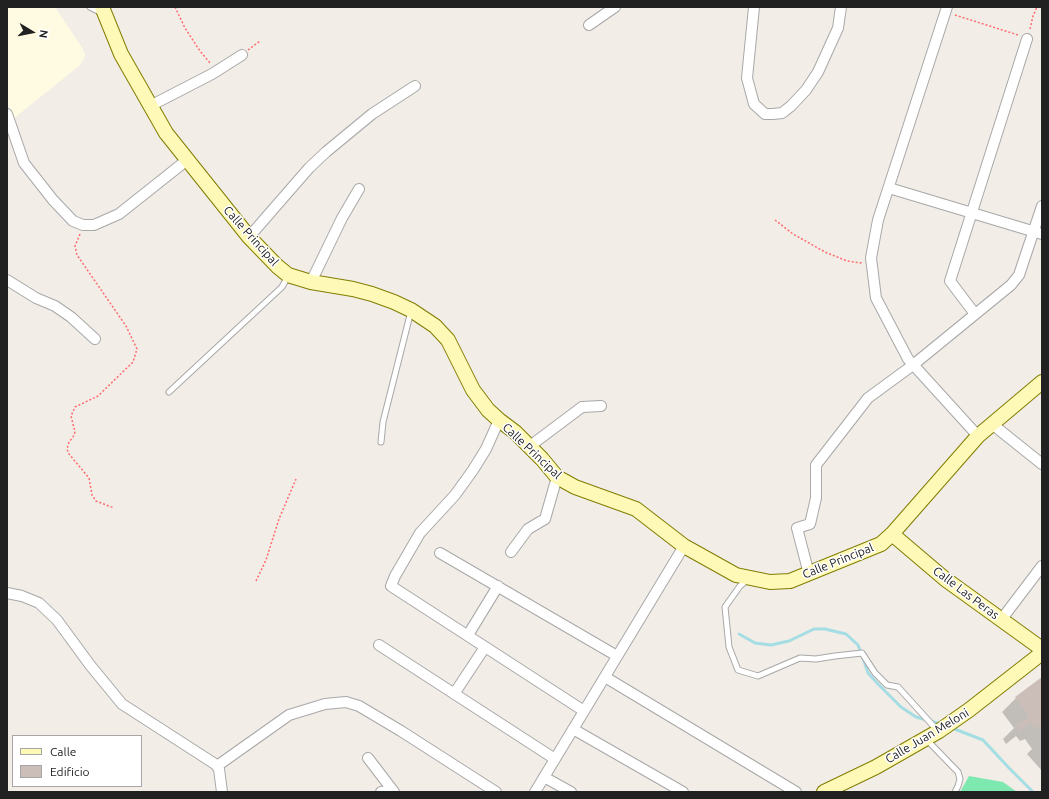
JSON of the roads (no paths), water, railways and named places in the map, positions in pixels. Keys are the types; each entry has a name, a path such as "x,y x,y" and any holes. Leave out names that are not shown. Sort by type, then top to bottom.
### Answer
{"street":[{"path":"589,26 615,7"},
{"path":"754,7 747,78 754,104 765,114 773,114 782,113 792,106 806,90 818,72 838,28 841,7"},
{"path":"946,9 878,220 871,258 876,298 908,359 978,436"},
{"name":"Calle Principal","path":"103,10 121,54 166,133 249,237 277,266 288,275 311,282 353,289 394,302 411,310 435,326 448,340 473,390 488,410 530,446 557,477 575,487 636,508 684,546 736,575 748,579 770,582 790,581 881,544 892,534 978,436 1042,382"},
{"path":"975,314 950,281 1027,39"},
{"path":"150,106 217,71 242,55"},
{"path":"249,237 309,168 326,152 372,114 415,86"},
{"path":"7,114 24,163 53,200 68,216 73,221 83,225 94,225 120,214 187,160"},
{"path":"889,188 1038,232"},
{"path":"311,282 342,218 359,189"},
{"path":"809,574 797,528 810,524 816,498 816,465 868,398 913,365 1011,285 1019,274 1038,232 1042,206"},
{"path":"7,280 36,298 55,306 95,339"},
{"path":"530,446 582,407 601,406"},
{"path":"499,420 486,449 473,470 455,495 420,533 395,576 391,586 584,710"},
{"path":"992,424 1042,464"},
{"path":"511,552 528,529 545,519 557,477"},
{"name":"Calle Las Peras","path":"892,534 945,579 1042,649"},
{"path":"535,792 684,546"},
{"path":"440,552 617,656"},
{"path":"1001,620 1042,566"},
{"path":"468,635 498,586"},
{"path":"7,594 22,596 39,602 57,620 90,665 122,704 217,766 219,769 222,792"},
{"path":"379,645 555,759"},
{"path":"454,694 485,647"},
{"name":"Calle Juan Meloni","path":"824,792 876,767 926,739 937,729 965,714 1042,653"},
{"path":"605,677 796,792"},
{"path":"217,766 289,715 325,704 346,702 359,706 371,713 496,792"},
{"path":"573,730 683,792"},
{"path":"368,758 394,792"},
{"path":"544,777 571,792"},
{"path":"381,792 391,792"}],"lane":[{"path":"90,7 103,10"},
{"path":"169,392 282,286 288,275"},
{"path":"381,442 383,422 411,310"},
{"path":"748,579 740,586 725,607 729,647 738,670 758,676 800,658 816,659 861,653 875,673 887,685 898,687 937,729"},
{"path":"926,739 958,772 960,778 955,792"}],"waterway":[{"path":"739,634 755,643 771,645 789,641 814,629 825,629 846,634 858,645 861,653"},
{"path":"863,658 868,673 901,707 916,717 941,724"},
{"path":"952,728 983,740 1033,792"}]}
